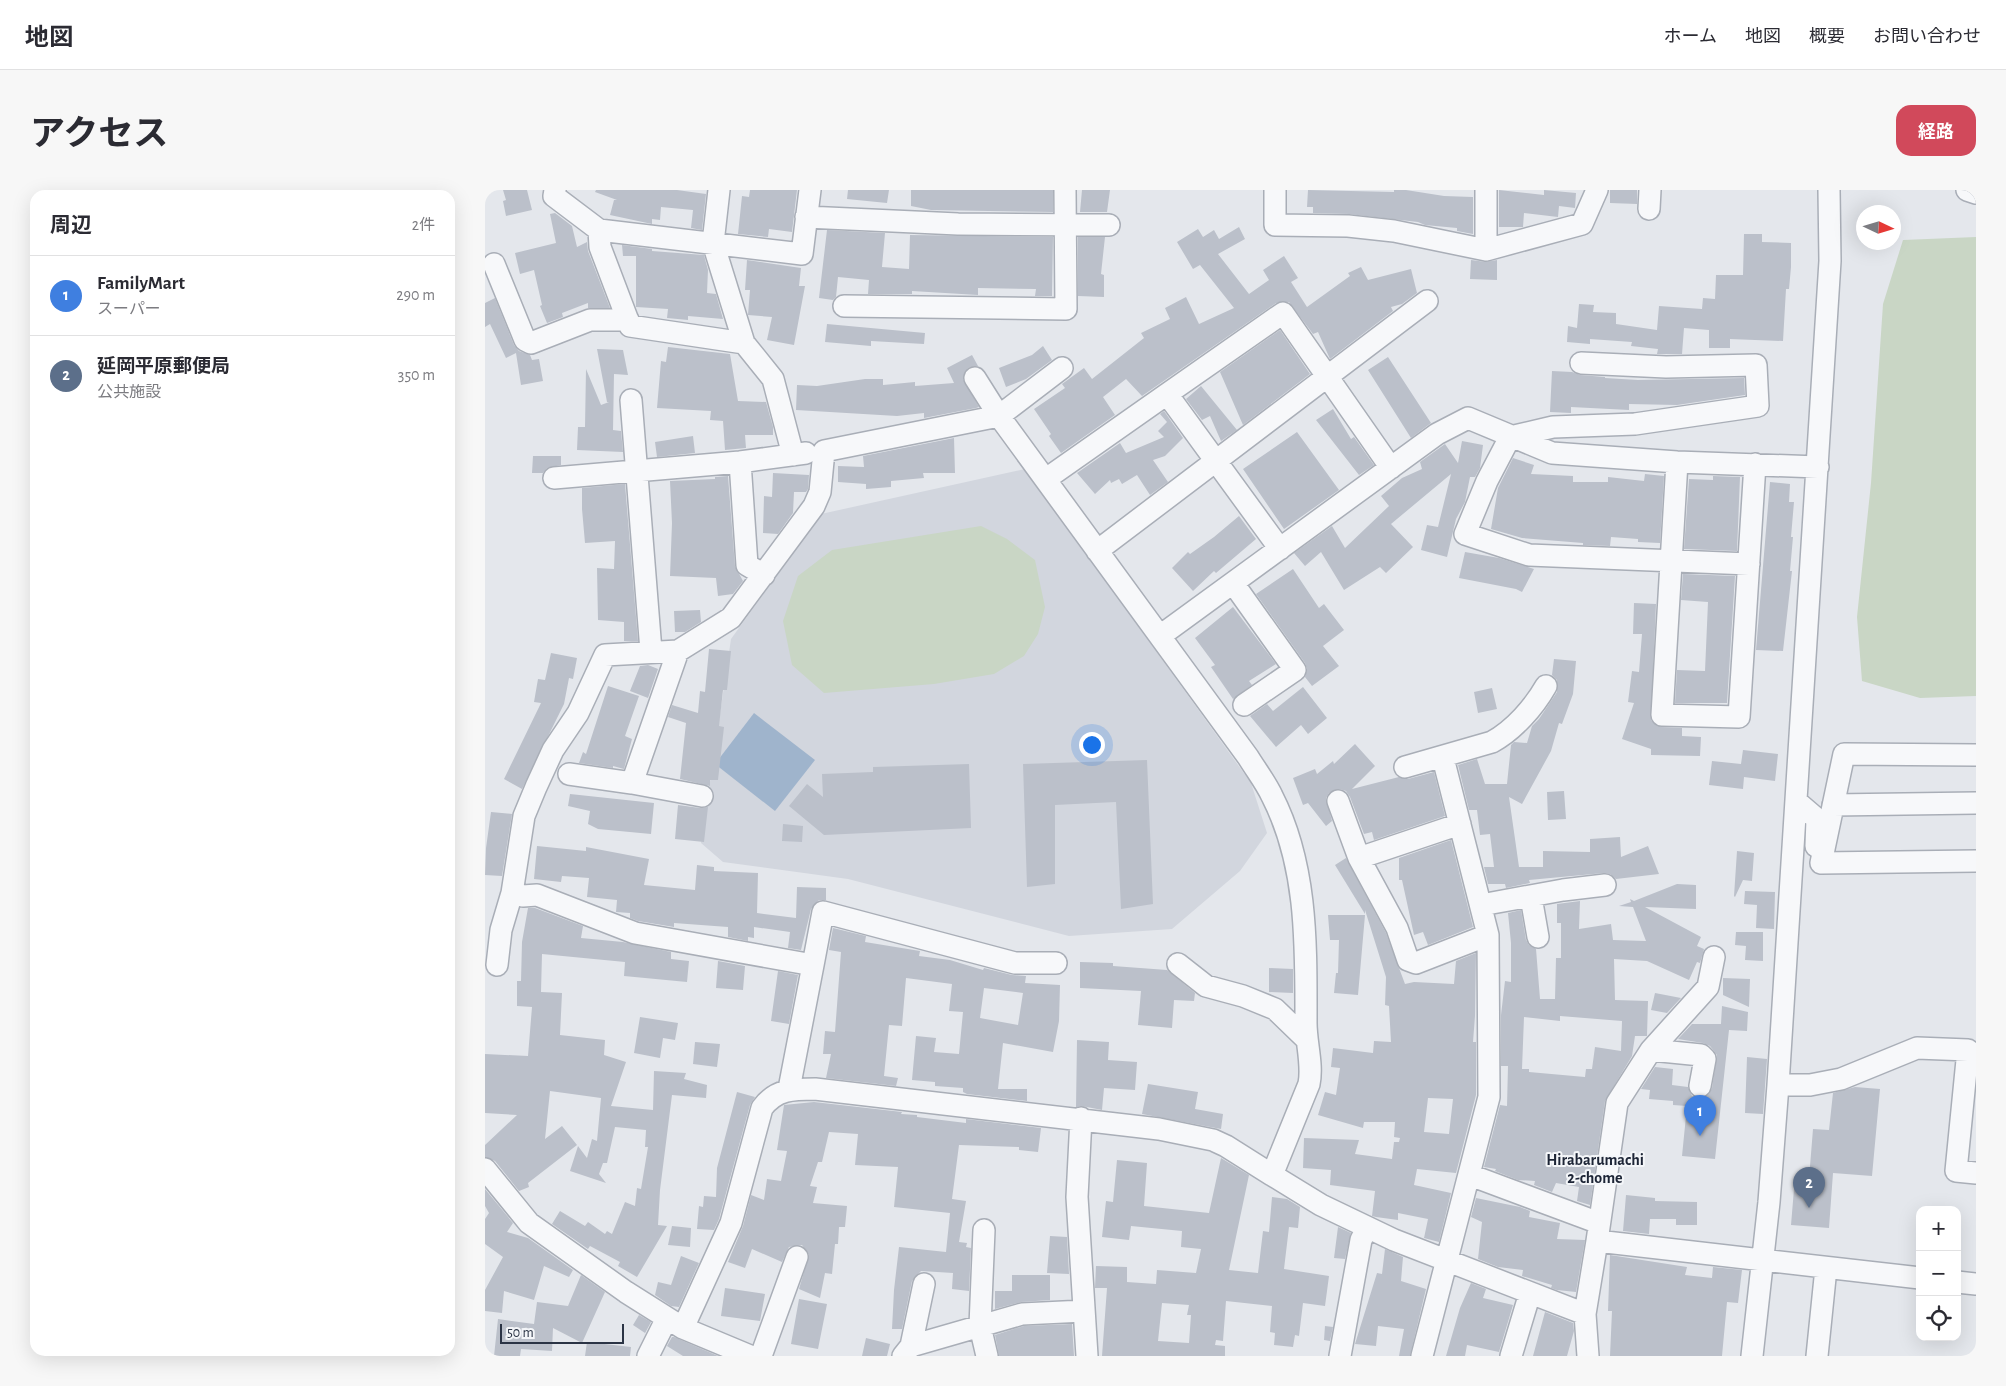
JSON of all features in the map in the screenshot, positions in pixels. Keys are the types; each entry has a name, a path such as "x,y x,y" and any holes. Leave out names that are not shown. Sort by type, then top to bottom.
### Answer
{"street":[{"path":"555,190 554,196 599,230 802,254 810,190"},
{"path":"719,190 713,243 744,343 773,379 793,454"},
{"path":"845,306 1066,309 1065,190"},
{"path":"1275,190 1275,225 1348,226 1394,231 1486,250 1582,224 1597,190"},
{"path":"1486,190 1486,250"},
{"path":"1752,1356 1778,1085 1830,261 1829,190"},
{"path":"1967,190 1976,193"},
{"path":"806,217 958,224 1109,225"},
{"path":"599,230 600,247 630,326 744,343"},
{"path":"494,264 525,340 531,343 590,320 628,320"},
{"path":"1097,551 1427,300"},
{"path":"1046,480 1283,313 1391,468"},
{"path":"1510,436 1553,427 1635,424 1758,406 1756,365 1666,368 1581,363"},
{"path":"554,478 740,462 824,451 999,416 1063,368"},
{"path":"975,378 999,416 1248,757 1272,796 1286,829 1304,906 1306,1039 1311,1076 1272,1175"},
{"path":"1167,394 1280,549"},
{"path":"631,400 651,651"},
{"path":"1160,636 1437,434 1468,418 1552,454 1677,462 1818,467"},
{"path":"1510,436 1487,482 1465,534 1529,555 1749,564"},
{"path":"497,965 501,930 512,893 524,816 553,750 578,713 605,655 678,651 731,618 815,506 820,492 824,451"},
{"path":"740,462 747,564 764,575"},
{"path":"1677,462 1661,716 1739,717 1755,464"},
{"path":"1233,583 1295,670 1244,705"},
{"path":"631,783 678,651"},
{"path":"1405,767 1443,758 1493,742 1502,737 1535,705 1546,686"},
{"path":"1821,863 1844,754 1976,755"},
{"path":"1422,1356 1489,1097 1487,935 1443,758"},
{"path":"569,774 702,796"},
{"path":"1338,801 1359,858 1397,928 1407,960 1416,963 1487,935"},
{"path":"1796,801 1817,819 1816,847 1821,863"},
{"path":"1833,805 1976,803"},
{"path":"1359,858 1460,824"},
{"path":"1821,863 1976,861"},
{"path":"1481,905 1563,890 1605,885"},
{"path":"512,893 523,896 537,895 635,933 813,965"},
{"path":"1531,897 1539,937"},
{"path":"789,1089 823,912 1015,963 1056,963"},
{"path":"1587,1356 1585,1314 1617,1102 1651,1050 1708,987 1714,957"},
{"path":"1178,964 1206,986 1243,996 1275,1009 1306,1039"},
{"path":"1778,1085 1810,1085 1841,1079 1917,1048 1968,1050 1956,1171 1976,1173"},
{"path":"1651,1050 1701,1055 1705,1059 1700,1086"},
{"path":"647,1356 675,1323 731,1222 762,1108 767,1101 778,1093 789,1089 815,1089 1081,1118 1159,1128 1213,1140 1226,1146 1321,1205 1367,1228 1585,1314"},
{"path":"1081,1118 1077,1198 1087,1356"},
{"path":"485,1169 529,1223 626,1292 675,1323 750,1356"},
{"path":"1470,1175 1598,1232 1761,1261 1916,1278"},
{"path":"1340,1356 1361,1240 1367,1228"},
{"path":"983,1230 980,1326 987,1356"},
{"path":"761,1356 797,1257"},
{"path":"1817,1356 1826,1268"},
{"path":"1961,1282 1976,1284"},
{"path":"907,1351 924,1284"},
{"path":"1511,1356 1530,1293"},
{"path":"907,1351 1022,1314 1084,1311"}],"shaded area":[{"path":"1025,469 1251,783 1267,833 1240,871 1172,929 1069,936 848,879 723,862 701,843 731,639 821,514"}],"green space":[{"path":"1976,237 1976,696 1920,698 1862,681 1857,617 1871,483 1883,304 1903,240"},
{"path":"981,526 1007,539 1035,560 1045,607 1038,634 1024,656 994,674 934,684 824,693 792,665 783,621 798,576 832,550"}],"water":[{"path":"754,713 815,760 775,811 715,764"}],"building":[{"path":"503,190 527,190 532,210 506,216 503,201 506,200"},
{"path":"596,190 677,190 706,194 702,230 691,228 693,210 661,207 660,220 652,219 652,224 610,215 614,200 617,200 595,192"},
{"path":"750,190 797,190 792,232 769,229 768,237 738,234 742,196 749,197"},
{"path":"848,190 889,190 887,203 847,199"},
{"path":"911,190 1053,190 1053,212 931,210 911,206"},
{"path":"1082,190 1110,190 1107,212 1080,212"},
{"path":"1308,190 1394,192 1394,190 1406,190 1444,196 1473,197 1473,234 1457,231 1457,228 1425,225 1418,222 1349,214 1313,213 1313,207 1307,207"},
{"path":"1499,190 1544,195 1544,190 1576,193 1575,208 1559,206 1558,217 1524,213 1523,227 1499,227"},
{"path":"1610,190 1637,190 1637,204 1610,203"},
{"path":"555,213 572,226 577,247 587,242 588,251 610,308 588,308 588,303 562,313 563,317 547,323 540,306 542,305 534,270 520,274 515,253 556,243 550,214"},
{"path":"1239,227 1245,239 1218,254 1249,294 1269,280 1263,270 1284,256 1298,278 1291,282 1307,307 1350,276 1348,273 1361,267 1368,280 1411,269 1417,293 1402,304 1391,307 1393,311 1330,359 1318,332 1313,334 1289,302 1276,303 1142,396 1126,379 1103,397 1115,415 1061,453 1034,409 1065,388 1062,384 1084,368 1092,379 1144,338 1141,333 1170,319 1165,308 1186,297 1199,324 1234,308 1200,265 1193,269 1177,242 1198,229 1203,237 1214,230 1219,239"},
{"path":"827,230 885,233 882,267 909,269 910,235 1053,237 1052,296 1035,296 1036,289 978,288 978,295 912,291 912,294 868,294 869,280 838,277 836,297 833,300 819,298"},
{"path":"1744,234 1762,234 1762,242 1791,243 1791,267 1789,289 1786,289 1783,341 1730,339 1730,348 1709,348 1709,330 1684,328 1682,354 1657,354 1658,349 1631,346 1632,342 1590,339 1590,344 1567,342 1568,326 1577,328 1579,304 1594,305 1593,312 1616,313 1616,324 1657,330 1659,306 1702,309 1703,298 1715,299 1716,275 1743,275"},
{"path":"1078,237 1105,237 1101,274 1104,275 1104,297 1078,296"},
{"path":"622,245 652,249 652,251 704,255 708,270 707,293 716,294 723,319 688,316 688,320 667,318 668,309 636,307 636,256 623,256"},
{"path":"747,260 801,268 799,286 805,286 794,345 767,340 772,317 748,315 750,290 745,290"},
{"path":"1471,260 1486,262 1497,260 1497,280 1470,279"},
{"path":"495,298 514,345 519,351 530,355 532,360 539,359 543,381 521,385 516,353 506,358 490,324 485,327 485,303"},
{"path":"827,324 925,333 924,344 871,341 871,346 825,342"},
{"path":"1280,330 1310,374 1243,425 1220,372"},
{"path":"1043,346 1052,360 1026,379 1006,387 999,368 1032,355"},
{"path":"668,347 730,354 738,401 766,402 773,427 773,435 745,435 746,448 725,450 723,421 710,420 711,411 657,408 661,361 666,362"},
{"path":"597,349 623,350 628,375 614,374 613,430 621,431 623,452 577,450 578,427 585,427 586,369 601,405 609,402 607,402"},
{"path":"972,355 978,366 968,368 963,379 979,407 976,408 924,418 924,413 897,416 796,410 797,385 817,386 865,379 883,379 883,385 915,382 915,386 954,383 947,368"},
{"path":"1388,357 1431,423 1411,438 1368,370"},
{"path":"1552,371 1638,380 1744,378 1745,395 1677,405 1629,404 1629,410 1571,407 1571,413 1550,412"},
{"path":"1201,386 1237,430 1221,441 1210,416 1202,420 1186,399"},
{"path":"1333,409 1351,439 1354,437 1374,465 1359,475 1316,420"},
{"path":"1164,411 1183,438 1165,456 1153,460 1168,482 1150,495 1137,475 1122,484 1119,479 1111,483 1110,480 1095,494 1077,473 1120,443 1126,453 1164,437 1158,431 1167,422 1160,414"},
{"path":"1297,432 1339,490 1284,529 1243,469"},
{"path":"693,436 695,453 657,457 655,442"},
{"path":"954,438 955,473 923,473 924,478 891,481 891,487 866,489 866,484 838,482 838,466 864,467 863,456"},
{"path":"1462,441 1483,445 1480,468 1475,477 1470,477 1465,502 1456,519 1447,557 1421,550 1427,525 1438,527 1451,474 1391,524 1413,547 1386,573 1380,567 1344,590 1321,552 1305,566 1294,553 1332,526 1345,548 1389,506 1381,496 1402,478 1422,469 1420,462 1445,444 1458,463"},
{"path":"533,456 561,456 561,465 547,468 543,473 532,473"},
{"path":"1513,458 1534,465 1531,474 1573,476 1573,482 1608,482 1608,477 1644,481 1645,474 1664,476 1660,543 1638,542 1638,539 1611,537 1610,546 1583,545 1583,543 1522,538 1491,529 1498,488"},
{"path":"773,473 809,475 808,489 806,492 794,492 793,513 778,534 763,533 764,496 772,497"},
{"path":"728,476 735,566 743,581 733,594 718,596 716,578 670,576 672,523 670,481 715,479 715,477"},
{"path":"1713,476 1740,477 1737,551 1684,549 1689,479 1713,480"},
{"path":"1770,482 1790,484 1789,502 1794,502 1790,571 1792,571 1783,651 1756,650"},
{"path":"625,484 638,641 624,641 624,622 598,620 597,568 614,569 615,541 585,543 582,509 582,488"},
{"path":"1239,516 1256,539 1216,573 1214,571 1193,591 1172,568 1188,552 1190,554"},
{"path":"1465,552 1499,558 1534,569 1522,592 1516,589 1459,578"},
{"path":"1293,569 1319,608 1324,604 1344,630 1323,646 1339,666 1312,686 1305,677 1307,669 1305,663 1256,594"},
{"path":"1683,574 1735,576 1727,703 1675,703 1677,670 1705,671 1708,602 1681,600"},
{"path":"1634,603 1656,604 1651,720 1661,727 1682,728 1682,736 1701,737 1700,756 1651,755 1651,749 1622,739 1634,703 1628,702 1632,671 1639,672 1642,634 1633,634"},
{"path":"1233,607 1276,664 1249,681 1252,685 1233,699 1211,667 1215,665 1195,638"},
{"path":"700,610 701,622 685,632 675,632 674,611"},
{"path":"709,649 731,651 727,690 723,690 719,726 724,727 718,780 710,780 710,786 680,779 686,723 668,717 672,705 698,713 700,691 705,692"},
{"path":"551,653 577,658 573,679 569,678 564,704 522,789 504,779 541,703 534,702 538,679 545,680"},
{"path":"1554,659 1576,661 1573,694 1562,724 1559,723 1551,751 1522,804 1509,797 1519,867 1543,867 1543,851 1590,852 1590,839 1620,837 1621,857 1648,846 1659,874 1616,879 1610,874 1604,873 1529,880 1530,883 1506,888 1505,884 1488,884 1484,867 1494,867 1490,834 1480,835 1477,810 1469,810 1458,765 1477,759 1485,784 1507,784 1511,745 1514,742 1527,743 1532,726 1557,692 1557,680 1552,675"},
{"path":"648,665 658,669 648,698 630,691 640,666"},
{"path":"608,686 639,696 625,736 632,739 624,769 613,766 613,768 579,763 583,752 586,754"},
{"path":"1303,687 1327,718 1308,734 1301,725 1276,747 1250,716 1267,704 1273,711"},
{"path":"1492,688 1497,709 1478,713 1474,692"},
{"path":"1355,744 1375,766 1352,789 1399,777 1408,779 1434,772 1445,816 1374,840 1372,832 1364,834 1350,797 1346,791 1340,789 1329,793 1326,798 1332,821 1326,826 1308,803 1303,805 1293,778 1315,769 1317,774 1333,761 1334,764"},
{"path":"1743,750 1778,754 1775,781 1744,777 1743,789 1709,785 1712,761 1741,764"},
{"path":"1147,760 1153,904 1121,909 1116,802 1055,805 1055,884 1027,887 1023,764"},
{"path":"969,764 971,828 824,835 789,806 807,784 823,797 822,774 873,772 873,767"},
{"path":"1564,791 1566,819 1548,820 1547,792"},
{"path":"570,794 654,803 651,834 598,829 588,824 590,811 568,806"},
{"path":"678,805 700,808 708,807 704,842 675,839"},
{"path":"491,812 512,814 502,876 485,875 486,848"},
{"path":"783,824 803,826 802,842 782,841"},
{"path":"1451,840 1473,927 1428,945 1423,932 1414,935 1402,880 1399,880 1399,858"},
{"path":"537,846 586,851 586,847 649,859 644,885 695,890 697,865 714,867 714,871 758,873 757,913 796,918 797,887 826,888 826,900 819,900 811,909 801,950 788,948 790,932 754,927 754,938 748,937 748,941 728,937 728,927 674,923 674,927 638,921 630,918 630,913 616,912 617,900 587,897 589,878 562,876 561,882 534,879"},
{"path":"1737,851 1754,853 1752,881 1743,880 1735,897 1734,896"},
{"path":"1346,858 1386,933 1405,984 1414,982 1454,984 1456,961 1476,953 1473,1042 1476,1042 1476,1095 1456,1173 1417,1169 1414,1185 1451,1193 1439,1242 1424,1238 1428,1219 1398,1213 1398,1220 1372,1216 1375,1191 1330,1185 1331,1170 1303,1168 1304,1138 1359,1140 1355,1154 1392,1159 1394,1142 1399,1142 1400,1138 1394,1137 1395,1122 1364,1122 1363,1128 1318,1115 1325,1092 1336,1095 1340,1068 1331,1067 1333,1048 1373,1053 1374,1041 1391,1042 1389,1006 1385,1005 1386,977 1365,910 1365,914 1335,865","holes":["1428,1098 1453,1099 1449,1134 1424,1132"]},
{"path":"1677,884 1696,885 1696,909 1645,907 1701,937 1697,946 1704,949 1700,963 1697,962 1689,980 1647,961 1614,959 1615,1000 1648,1001 1647,1036 1635,1036 1632,1056 1605,1101 1590,1205 1577,1201 1579,1187 1556,1183 1552,1192 1534,1185 1535,1181 1518,1180 1495,1171 1496,1169 1484,1167 1500,1105 1507,1106 1508,1066 1501,1066 1501,1015 1505,981 1511,982 1511,943 1508,913 1521,910 1526,940 1529,945 1536,949 1540,999 1555,999 1556,958 1561,958 1561,923 1557,923 1557,904 1580,901 1579,929 1611,924 1613,940 1646,941 1633,907 1619,906 1631,902 1630,899 1634,901","holes":["1560,1016 1622,1021 1621,1051 1595,1047 1592,1069 1586,1069 1585,1077 1529,1072 1529,1069 1522,1069 1524,1017 1560,1021"]},
{"path":"1745,891 1775,892 1774,929 1756,928 1757,905 1744,904"},
{"path":"528,908 535,908 583,926 581,938 623,942 671,952 671,959 689,961 687,982 624,976 625,962 542,954 541,992 562,993 560,1035 605,1040 604,1055 626,1062 611,1106 653,1110 654,1071 686,1073 684,1079 707,1085 706,1098 672,1095 660,1190 658,1225 667,1226 637,1277 618,1266 620,1262 590,1246 588,1249 552,1224 560,1211 585,1226 588,1222 605,1234 607,1231 612,1234 625,1202 635,1206 637,1188 641,1189 648,1147 645,1147 646,1130 615,1127 607,1163 603,1163 599,1174 606,1183 570,1171 578,1146 587,1158 592,1139 597,1141 601,1098 550,1091 545,1139 562,1126 577,1145 528,1183 529,1187 519,1191 495,1161 485,1157 485,1145 517,1115 485,1113 485,1054 528,1056 532,1007 517,1006 517,981 521,981 522,942"},
{"path":"1328,915 1365,915 1358,995 1334,993 1336,973 1338,973 1339,940 1330,940"},
{"path":"833,928 866,936 865,942 920,951 919,956 950,960 983,970 984,968 1012,975 1026,976 1025,983 1060,985 1059,1021 1053,1052 1003,1043 998,1089 1027,1089 1027,1101 967,1094 963,1092 963,1088 935,1086 935,1082 912,1080 916,1036 936,1038 934,1052 959,1054 963,1012 949,1011 952,984 906,978 902,1026 889,1025 884,1076 898,1078 896,1086 826,1078 831,1054 823,1054 825,1031 835,1032 841,952 829,950","holes":["984,988 1023,993 1018,1025 980,1018"]},
{"path":"1736,932 1763,932 1763,961 1745,960 1746,946 1735,945"},
{"path":"718,961 745,966 743,990 716,988"},
{"path":"1080,962 1113,963 1113,966 1167,970 1195,993 1194,1001 1174,1000 1172,1028 1138,1025 1141,991 1080,988"},
{"path":"1269,968 1293,969 1293,993 1269,992"},
{"path":"778,971 798,975 789,1024 771,1021"},
{"path":"1723,978 1750,979 1749,1007 1723,995"},
{"path":"1655,993 1681,998 1667,1013 1651,1010"},
{"path":"1722,1006 1748,1012 1747,1031 1729,1030 1715,1159 1682,1156 1687,1106 1673,1105 1673,1101 1649,1099 1650,1090 1641,1089 1655,1067 1673,1069 1672,1085 1688,1087 1692,1096 1704,1098 1709,1094 1712,1088 1717,1055 1710,1046 1703,1043 1678,1039 1692,1024 1721,1024"},
{"path":"640,1017 678,1023 675,1040 663,1038 660,1058 634,1053"},
{"path":"1077,1040 1109,1042 1108,1060 1137,1062 1135,1090 1104,1088 1102,1110 1082,1106 1076,1107"},
{"path":"695,1042 720,1044 717,1067 693,1064"},
{"path":"1747,1057 1767,1059 1763,1114 1745,1113"},
{"path":"1148,1084 1198,1092 1195,1109 1223,1114 1221,1129 1142,1114"},
{"path":"1855,1087 1880,1089 1872,1176 1833,1173 1829,1228 1791,1225 1794,1189 1808,1191 1813,1129 1829,1130 1833,1093"},
{"path":"737,1092 755,1097 750,1105 719,1219 714,1230 697,1229 699,1206 703,1207 704,1196 716,1197 717,1168"},
{"path":"814,1102 902,1112 901,1114 917,1115 917,1117 966,1123 966,1119 1041,1128 1038,1152 1019,1150 1019,1147 959,1145 952,1199 966,1201 959,1242 967,1243 966,1247 971,1248 969,1291 952,1289 953,1273 921,1271 912,1281 902,1329 892,1329 899,1247 946,1252 950,1213 894,1207 898,1167 855,1165 858,1134 829,1132 822,1162 818,1162 810,1186 817,1187 813,1203 847,1206 845,1227 839,1227 838,1244 835,1244 832,1274 825,1273 820,1298 799,1289 809,1255 802,1245 789,1247 782,1262 752,1249 745,1268 728,1262 743,1226 751,1195 764,1200 767,1179 781,1181 787,1151 777,1150 784,1105"},
{"path":"1221,1158 1249,1175 1229,1270 1258,1273 1263,1231 1269,1232 1272,1197 1287,1199 1300,1207 1298,1228 1289,1227 1284,1269 1329,1276 1325,1306 1303,1303 1299,1336 1295,1335 1293,1347 1274,1345 1275,1333 1270,1332 1272,1306 1226,1301 1223,1341 1216,1340 1215,1345 1225,1346 1225,1356 1102,1356 1107,1288 1095,1288 1096,1266 1127,1267 1127,1282 1156,1284 1157,1270 1196,1273 1201,1249 1181,1247 1182,1231 1131,1226 1129,1240 1102,1237 1106,1201 1113,1202 1117,1160 1147,1163 1144,1206 1209,1213","holes":["1162,1303 1189,1305 1187,1315 1191,1315 1189,1343 1158,1341"]},
{"path":"485,1189 513,1223 507,1232 528,1238 573,1270 569,1277 544,1266 534,1300 504,1291 502,1313 485,1311 485,1290 503,1257 485,1244 485,1219 489,1213 485,1206"},
{"path":"1626,1195 1655,1198 1655,1201 1697,1202 1697,1225 1676,1225 1676,1219 1650,1219 1649,1234 1623,1231"},
{"path":"1476,1198 1520,1207 1530,1211 1529,1217 1560,1223 1557,1239 1585,1240 1576,1292 1551,1288 1552,1285 1522,1276 1523,1270 1498,1267 1478,1259 1482,1222 1471,1217"},
{"path":"672,1226 691,1228 690,1247 668,1245"},
{"path":"1338,1227 1351,1233 1345,1259 1334,1258"},
{"path":"1050,1236 1067,1237 1069,1274 1047,1273"},
{"path":"1385,1249 1403,1257 1401,1281 1426,1289 1410,1356 1399,1356 1404,1329 1378,1326 1376,1346 1355,1344 1377,1273 1382,1274"},
{"path":"1610,1255 1687,1267 1685,1275 1712,1278 1713,1267 1742,1270 1738,1303 1727,1302 1722,1356 1610,1356 1612,1311 1608,1311"},
{"path":"681,1256 699,1263 679,1307 671,1306 655,1295 658,1282 671,1285"},
{"path":"581,1275 605,1292 582,1343 553,1328 552,1351 521,1349 520,1356 494,1356 498,1319 534,1324 537,1302 568,1306"},
{"path":"1012,1275 1050,1275 1050,1300 1021,1302 995,1309 995,1291 1012,1291"},
{"path":"1471,1283 1486,1289 1483,1298 1513,1305 1499,1352 1467,1345 1465,1356 1446,1356 1460,1308"},
{"path":"725,1288 765,1294 760,1321 721,1316"},
{"path":"799,1299 827,1304 818,1349 791,1344"},
{"path":"1545,1312 1573,1323 1574,1331 1567,1356 1533,1356"},
{"path":"639,1315 651,1322 644,1335 645,1333 633,1325"},
{"path":"1072,1324 1074,1356 999,1356 995,1335 1024,1326"},
{"path":"1325,1326 1333,1327 1330,1341 1324,1340"},
{"path":"672,1337 718,1356 683,1356 667,1346"},
{"path":"866,1338 890,1344 887,1356 862,1356"},
{"path":"587,1342 631,1347 630,1356 585,1356"}],"place":[{"name":"FamilyMart","path":"1700,1136"},
{"name":"延岡平原郵便局","path":"1809,1208"}],"district":[{"name":"Hirabarumachi 2-chome","path":"1595,1169"}]}
